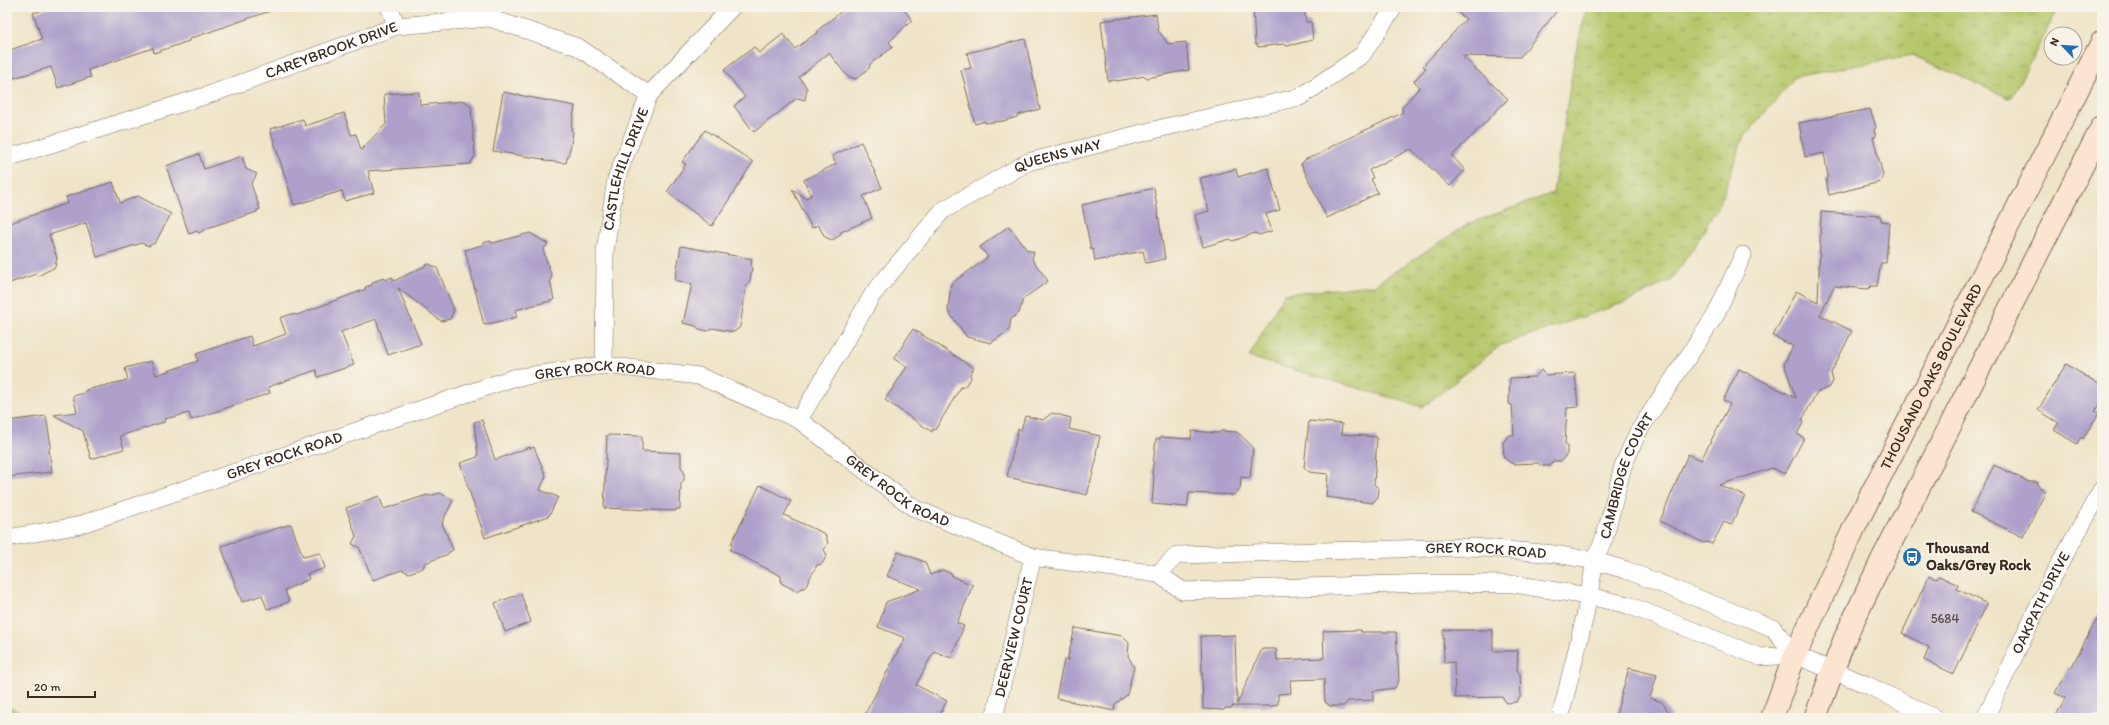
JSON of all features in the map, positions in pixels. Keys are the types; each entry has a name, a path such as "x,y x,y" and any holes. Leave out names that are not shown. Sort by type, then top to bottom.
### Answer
{"main road":[{"name":"THOUSAND OAKS BOULEVARD","path":"1772,718 1795,655 1856,524 2102,42"},
{"path":"1815,718 1844,638 1882,560 2102,127"}],"street":[{"path":"390,7 397,26"},
{"name":"CASTLEHILL DRIVE","path":"604,365 605,251 616,179 649,95 732,7"},
{"name":"QUEENS WAY","path":"799,420 873,294 942,211 1028,162 1170,126 1300,97 1362,55 1394,7"},
{"name":"CAREYBROOK DRIVE","path":"7,158 211,94 397,26 489,18 578,47 649,95"},
{"name":"CAMBRIDGE COURT","path":"1560,718 1595,561 1605,536 1623,466 1638,432 1715,316 1743,254"},
{"name":"GREY ROCK ROAD","path":"7,538 76,526 513,378 604,365 699,376 799,420 914,508 1033,557 1158,574 1183,591 1436,583 1514,584 1588,596 1628,604 1760,657 1795,655 1833,670 1934,718"},
{"name":"OAKPATH DRIVE","path":"1985,718 2051,579 2102,489"},
{"name":"GREY ROCK ROAD","path":"1158,574 1177,555 1472,547 1555,554 1595,561 1626,570 1773,628 1795,655"},
{"name":"DEERVIEW COURT","path":"994,718 1033,557"}],"green space":[{"path":"1587,7 2059,7 2049,26 2043,26 2043,38 2011,99 1912,55 1795,77 1742,140 1721,201 1696,244 1671,280 1629,301 1501,345 1423,407 1249,357 1284,294 1374,285 1468,224 1553,193 1575,54"},
{"path":"7,707 35,718 7,718"}],"building":[{"path":"52,7 272,7 273,10 189,39 189,41 154,53 153,48 88,70 91,77 58,88 51,67 7,80 7,51 42,39 33,13"},
{"path":"847,7 902,7 912,20 889,42 893,47 870,64 869,68 856,79 847,76 829,53 799,77 807,88 805,100 797,98 754,132 734,106 745,97 724,70 754,47 759,53 783,34 795,49 818,32 818,30"},
{"path":"1253,7 1304,7 1306,22 1311,22 1313,40 1287,46 1284,44 1258,47 1257,44 1255,44"},
{"path":"1451,7 1560,7 1520,57 1462,56 1508,99 1452,156 1465,170 1450,186 1411,149 1369,170 1373,178 1371,179 1378,193 1327,218 1301,164 1306,159 1320,154 1334,145 1402,113 1402,107 1420,87 1414,81 1426,68 1423,66 1466,19"},
{"path":"1156,14 1158,30 1168,44 1186,42 1189,70 1147,78 1145,76 1117,81 1108,81 1101,21"},
{"path":"1025,39 1040,109 1003,121 985,123 985,121 975,124 961,70 971,68 967,53"},
{"path":"419,92 420,105 465,101 471,107 475,156 470,164 368,171 374,193 345,201 342,191 294,205 270,129 303,119 305,126 344,113 351,135 356,134 361,150 386,124 384,94"},
{"path":"503,92 575,106 571,130 573,132 571,145 566,163 545,161 543,159 493,151"},
{"path":"1870,109 1876,127 1874,130 1876,137 1873,137 1883,175 1880,182 1829,195 1826,179 1828,176 1824,153 1805,157 1799,123"},
{"path":"705,130 753,162 712,226 667,192 686,164 682,162"},
{"path":"861,142 882,188 863,196 872,218 841,232 839,236 832,240 825,237 818,225 812,228 792,189 806,198 811,195 804,180 836,164 832,156"},
{"path":"199,154 204,169 242,156 246,169 257,174 251,184 260,209 257,210 257,212 210,227 199,233 197,231 189,234 166,166"},
{"path":"1268,168 1280,210 1266,214 1272,231 1259,235 1255,233 1233,241 1230,239 1203,247 1195,215 1209,211 1200,178 1236,169 1238,177"},
{"path":"113,182 120,203 138,196 171,214 155,243 148,246 142,243 97,257 86,223 49,235 57,258 55,267 38,276 36,274 7,284 7,224 68,203 66,197"},
{"path":"1154,188 1165,259 1146,263 1143,251 1118,256 1107,260 1104,259 1095,261 1093,249 1091,250 1082,205"},
{"path":"1821,212 1881,216 1881,221 1889,222 1886,263 1881,263 1877,286 1871,286 1868,289 1834,286 1820,315 1852,331 1831,373 1833,381 1830,387 1817,392 1802,420 1803,423 1797,434 1804,438 1785,474 1772,468 1719,485 1745,496 1731,525 1724,522 1712,544 1707,542 1704,543 1660,521 1688,454 1701,460 1730,404 1723,400 1739,369 1796,398 1784,364 1793,346 1773,336 1796,291 1818,302"},
{"path":"1009,226 1027,250 1034,252 1032,259 1048,281 1023,299 1019,313 1011,319 1009,330 991,343 967,337 948,311 951,284 988,257 980,247"},
{"path":"530,233 548,244 543,250 552,277 550,280 554,300 515,310 517,317 484,325 465,250 490,241 493,243"},
{"path":"681,246 752,259 750,280 746,287 740,327 734,332 712,328 708,331 683,323 692,284 675,280"},
{"path":"429,264 437,268 454,310 450,319 441,321 398,288 421,344 388,355 376,319 341,332 354,365 318,377 316,370 268,387 270,393 191,420 189,413 165,419 164,422 120,436 124,449 91,459 83,431 54,415 77,412 73,396 84,393 86,390 128,380 125,368 151,361 156,375 198,361 196,354 250,336 253,346 286,334 280,318 291,314 297,315 366,289 365,287 372,285 373,282 383,278 386,280 392,277 394,281"},
{"path":"913,329 974,368 970,374 971,378 964,387 961,387 935,430 933,429 932,432 885,400 907,367 894,359"},
{"path":"2066,364 2102,386 2102,400 2095,411 2099,413 2083,439 2081,437 2077,444 2054,430 2059,423 2038,410"},
{"path":"1541,370 1545,375 1575,373 1578,407 1567,408 1565,444 1567,445 1567,454 1561,461 1553,461 1550,466 1542,466 1538,463 1513,464 1504,458 1503,443 1509,435 1514,435 1512,405 1509,404 1510,378 1535,377"},
{"path":"1052,413 1071,418 1069,429 1100,436 1096,453 1097,457 1087,495 1007,477 1018,429 1021,430 1025,416 1043,420"},
{"path":"46,416 51,446 49,449 52,472 7,477 7,421"},
{"path":"482,420 495,460 530,447 530,449 534,447 546,476 540,490 558,497 549,516 485,538 460,463 478,457 474,422"},
{"path":"1309,421 1342,424 1341,434 1377,437 1374,484 1379,489 1378,497 1372,503 1326,497 1328,474 1309,472 1304,467"},
{"path":"1192,431 1218,433 1221,431 1237,432 1253,447 1250,478 1241,477 1240,489 1234,495 1189,493 1187,507 1152,504 1154,476 1152,473 1156,439 1160,439 1160,437 1191,439"},
{"path":"607,435 642,436 642,451 681,453 681,467 684,471 684,480 681,483 680,509 676,509 676,511 604,508"},
{"path":"1994,465 2029,482 2037,482 2039,487 2046,491 2023,537 1971,512"},
{"path":"760,485 791,501 784,515 825,534 828,543 824,550 827,555 822,564 817,565 805,587 796,591 781,583 781,576 730,550 733,545 731,544"},
{"path":"440,493 453,500 442,523 453,550 448,554 425,563 423,568 409,573 402,570 373,580 359,547 352,544 356,536 346,508 379,496 384,509 427,495 430,496"},
{"path":"291,524 303,557 320,553 325,568 307,574 309,579 285,590 289,602 267,609 262,595 242,602 221,546"},
{"path":"898,552 925,562 930,575 943,570 952,574 953,577 973,585 957,623 964,626 951,658 934,651 916,685 947,701 938,718 863,718 905,638 878,627 886,602 921,589 887,576"},
{"path":"1929,576 1937,579 1939,576 1958,585 1957,589 1987,604 1954,674 1924,660 1929,647 1902,633"},
{"path":"521,594 531,622 505,632 495,603"},
{"path":"2102,609 2102,718 2055,718 2065,698 2055,693 2069,667 2071,668"},
{"path":"1075,628 1122,636 1129,643 1128,656 1134,667 1127,695 1115,704 1114,711 1056,698 1064,660 1067,661"},
{"path":"1361,630 1361,632 1396,632 1399,680 1395,688 1373,691 1373,700 1348,701 1344,706 1330,706 1325,702 1324,679 1290,680 1291,693 1278,694 1278,704 1272,706 1232,706 1232,708 1225,708 1224,710 1203,709 1201,636 1235,635 1237,704 1262,649 1276,649 1277,660 1324,658 1323,631"},
{"path":"1443,630 1493,630 1493,651 1518,651 1517,670 1520,674 1521,696 1516,702 1507,703 1502,697 1455,698 1454,662 1444,663"},
{"path":"1629,668 1657,675 1650,698 1662,702 1673,718 1615,718"}],"place":[{"name":"Thousand Oaks/Grey Rock","path":"1912,557"}]}
